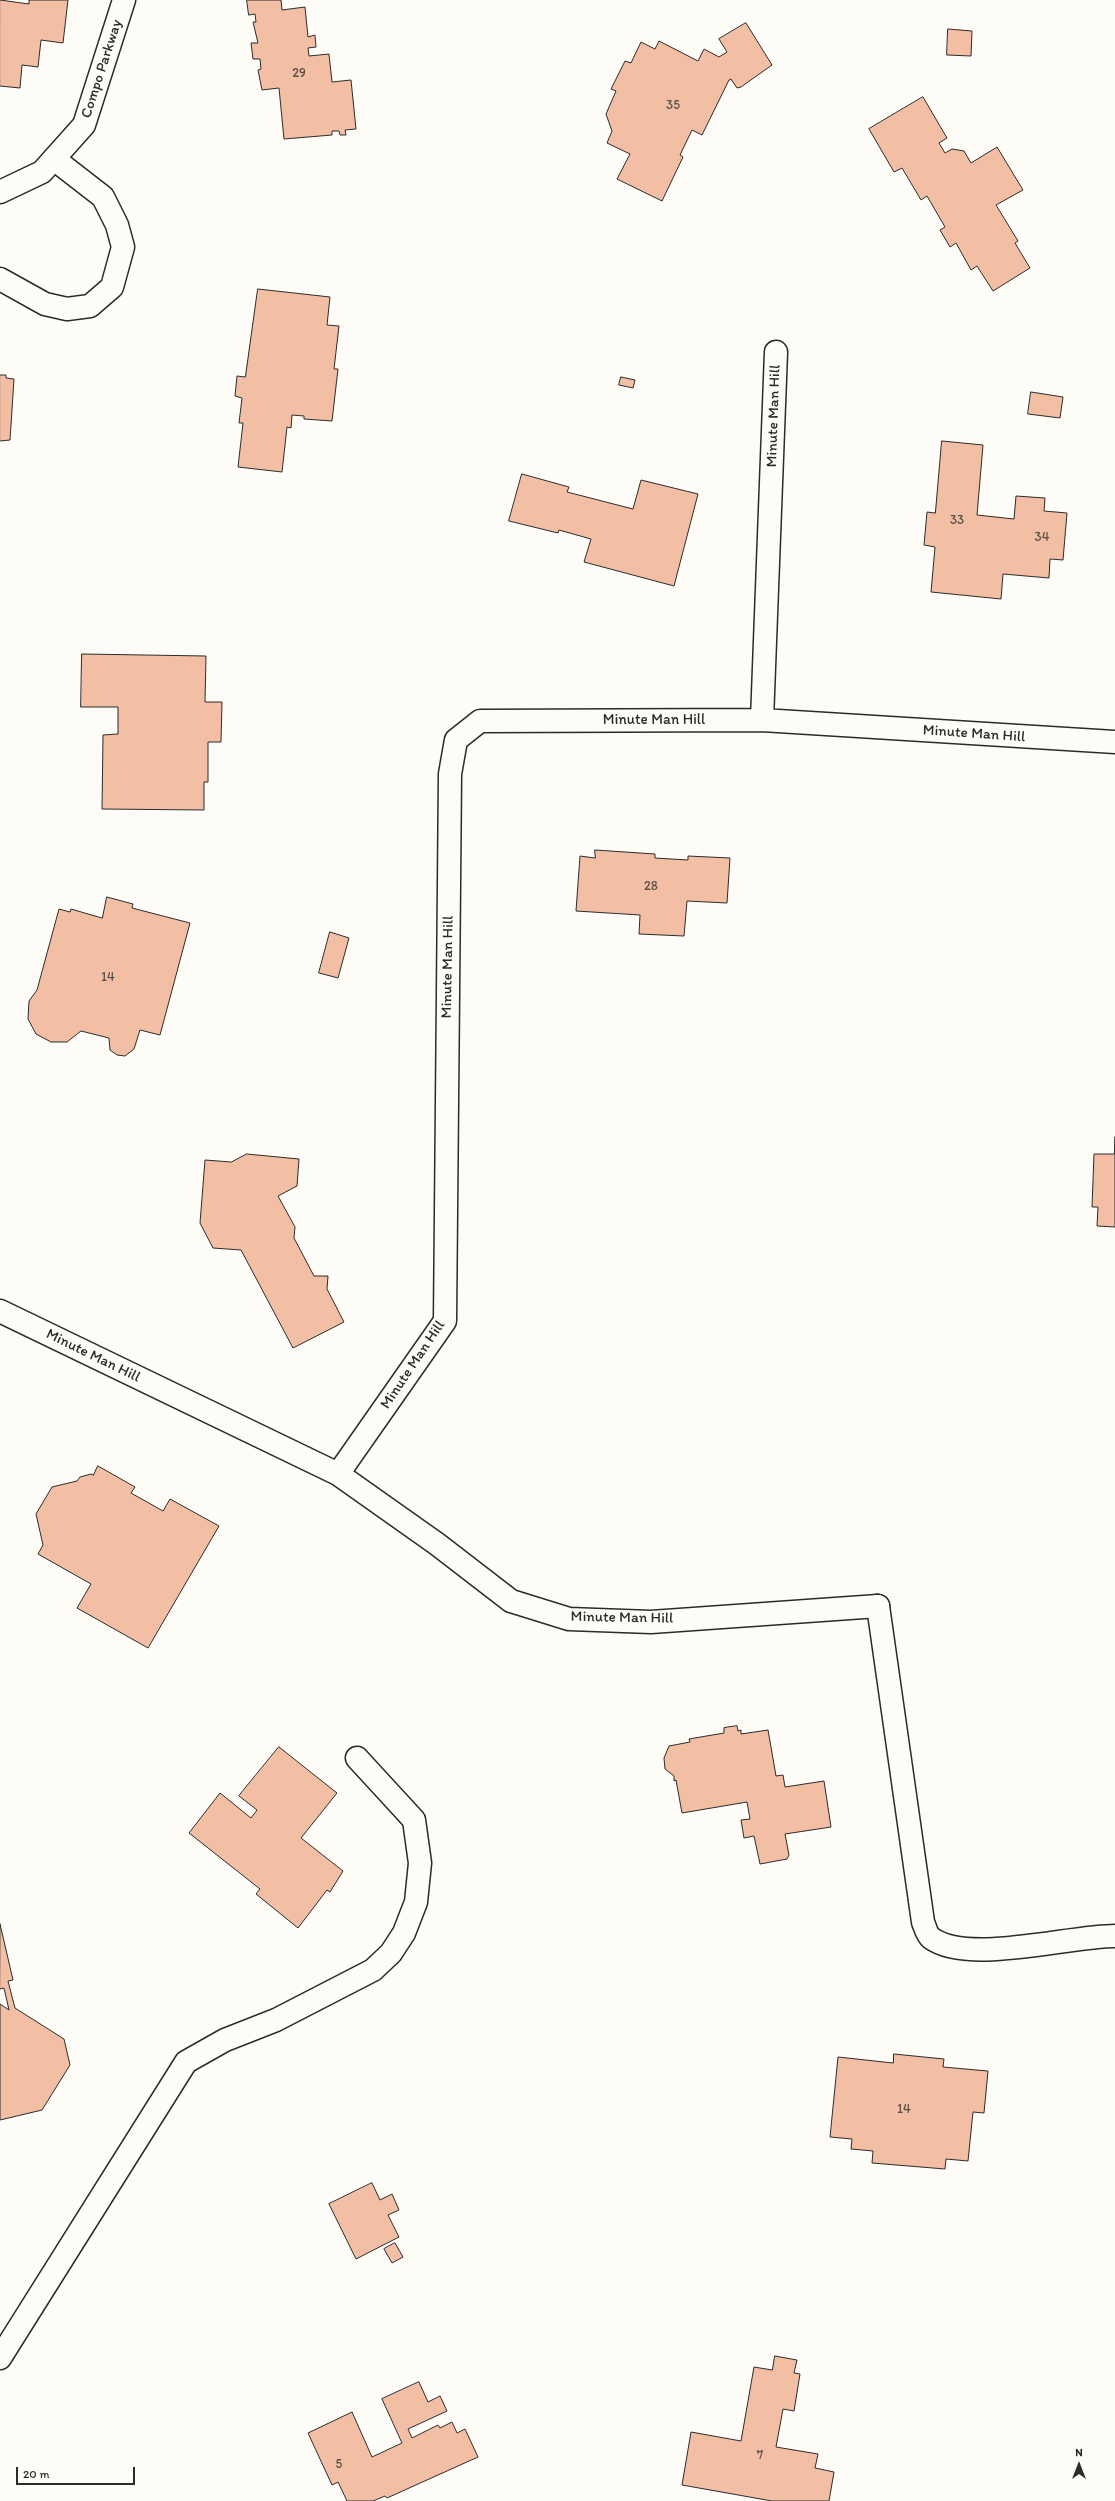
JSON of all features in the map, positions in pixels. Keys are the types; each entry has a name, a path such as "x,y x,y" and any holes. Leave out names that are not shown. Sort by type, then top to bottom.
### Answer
{"street":[{"name":"Compo Parkway","path":"0,192 42,172 84,125 124,0"},
{"path":"0,279 45,304 67,310 90,306 112,287 123,247 117,225 103,197 54,158"},
{"name":"Minute Man Hill","path":"762,720 776,352"},
{"name":"Minute Man Hill","path":"338,1474 445,1321 450,774 456,740 480,721 762,720 1115,742"},
{"name":"Minute Man Hill","path":"0,1311 338,1474 437,1544 511,1600 569,1619 651,1622 878,1606 923,1922 929,1938 948,1947 980,1949 1115,1936"},
{"path":"0,2358 186,2062 225,2040 276,2020 373,1970 391,1953 404,1933 416,1902 420,1863 414,1820 357,1758"}],"building":[{"path":"0,0 29,4 29,0 68,0 63,43 41,40 38,67 22,65 20,88 0,86"},
{"path":"247,0 281,0 282,10 305,7 308,37 315,35 316,47 308,48 309,56 329,54 332,82 351,80 356,129 345,130 346,135 340,135 339,131 332,131 332,135 284,139 279,88 262,90 258,70 261,69 260,59 253,59 251,43 258,43 253,22 256,22 255,14 249,15"},
{"path":"746,23 772,65 741,87 737,88 731,79 729,80 702,135 692,130 680,155 683,157 662,201 617,179 630,154 607,143 612,131 606,114 616,91 611,89 625,61 631,63 641,42 655,49 659,41 698,61 704,49 719,57 727,52 719,39"},
{"path":"948,29 972,31 971,56 947,55"},
{"path":"923,97 947,138 939,143 945,153 952,149 964,151 971,163 997,147 1023,190 996,205 1018,241 1015,243 1030,268 993,291 977,266 971,270 956,243 950,247 940,230 945,227 927,196 921,200 902,168 894,172 869,129"},
{"path":"258,289 330,297 327,325 339,326 334,369 338,369 332,421 304,419 304,416 292,415 291,428 287,427 282,472 238,467 243,423 239,423 242,398 235,396 237,376 245,377"},
{"path":"0,375 6,375 6,378 14,379 10,440 0,441"},
{"path":"621,377 635,380 633,388 619,385"},
{"path":"1031,392 1063,397 1060,418 1028,414"},
{"path":"942,441 983,445 977,515 1014,519 1016,496 1045,498 1044,511 1067,513 1063,560 1050,559 1049,578 1003,574 1001,599 931,592 935,547 924,545 927,512 935,513"},
{"path":"522,474 569,487 567,492 633,509 641,480 698,494 674,586 584,562 591,539 559,530 558,533 509,521"},
{"path":"82,654 206,656 205,702 222,702 221,742 208,742 208,782 204,782 204,810 102,809 103,735 118,734 118,707 81,707"},
{"path":"595,850 655,854 655,858 688,860 688,856 730,858 727,903 687,901 684,936 639,934 640,915 576,911 580,856 595,858"},
{"path":"107,897 133,904 132,908 190,923 160,1035 140,1030 134,1049 125,1056 117,1055 110,1050 109,1038 81,1031 67,1042 51,1042 36,1034 28,1019 29,1001 37,990 59,909 70,912 71,909 102,918"},
{"path":"330,932 349,938 338,978 319,973"},
{"path":"1115,1137 1115,1227 1097,1226 1098,1207 1092,1207 1094,1154 1114,1154"},
{"path":"247,1154 299,1159 297,1186 278,1196 295,1227 294,1238 314,1276 328,1276 327,1289 344,1322 293,1348 241,1250 213,1248 200,1223 205,1160 231,1162"},
{"path":"98,1466 135,1487 131,1493 163,1511 170,1499 219,1526 148,1648 77,1608 91,1584 38,1554 43,1545 36,1514 52,1487 77,1481 80,1477 91,1474 93,1475"},
{"path":"737,1726 738,1731 741,1730 741,1734 768,1730 776,1776 783,1775 785,1787 824,1781 831,1827 785,1834 789,1855 787,1859 760,1864 754,1836 744,1838 741,1820 750,1819 747,1802 682,1813 676,1780 674,1781 674,1776 665,1769 664,1758 669,1746 690,1742 689,1739 724,1733 724,1728"},
{"path":"279,1747 337,1793 301,1838 343,1871 330,1892 327,1890 298,1928 256,1894 260,1889 189,1833 220,1793 251,1818 257,1810 239,1796"},
{"path":"0,1924 13,1980 8,1981 15,2008 64,2039 70,2065 42,2110 0,2120 0,2004 9,2010 4,1988 0,1989"},
{"path":"894,2054 944,2059 943,2067 988,2071 984,2113 973,2112 968,2161 946,2159 945,2169 872,2163 873,2151 851,2149 852,2139 830,2137 838,2057 893,2063"},
{"path":"372,2183 380,2200 392,2194 399,2210 388,2215 399,2237 356,2259 329,2204"},
{"path":"395,2243 403,2257 392,2263 384,2249"},
{"path":"775,2356 797,2360 794,2373 800,2374 794,2411 783,2409 776,2447 818,2454 815,2468 834,2472 829,2501 772,2501 682,2485 691,2432 741,2441 754,2367 772,2370"},
{"path":"419,2382 428,2402 440,2396 447,2411 408,2429 412,2438 438,2425 440,2428 452,2422 457,2433 465,2429 478,2457 387,2498 385,2496 373,2501 347,2501 338,2482 332,2485 308,2433 352,2412 372,2457 402,2443 382,2399"}]}
